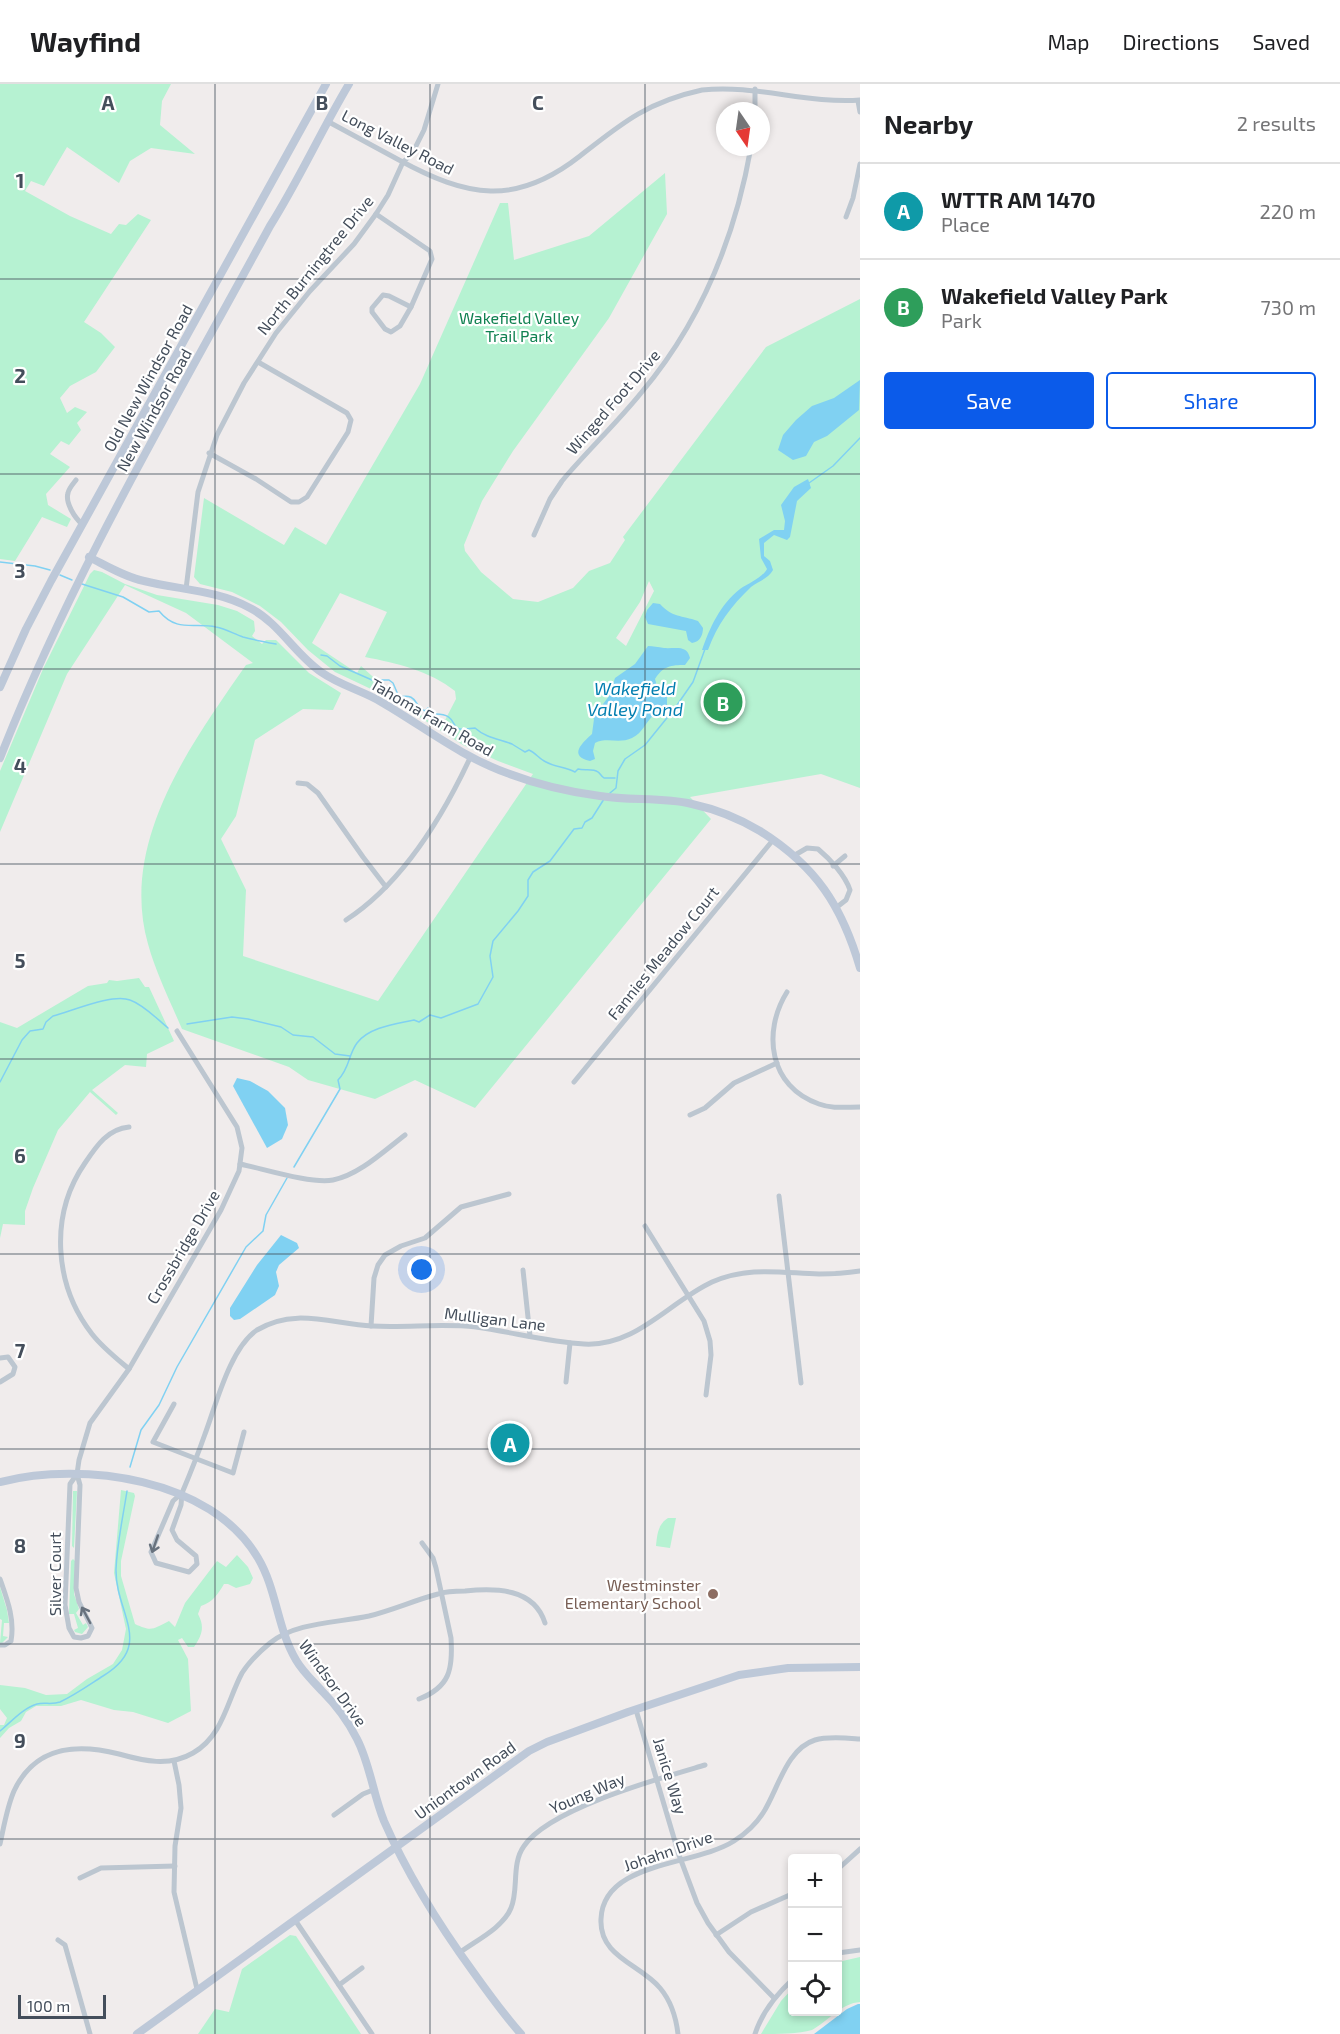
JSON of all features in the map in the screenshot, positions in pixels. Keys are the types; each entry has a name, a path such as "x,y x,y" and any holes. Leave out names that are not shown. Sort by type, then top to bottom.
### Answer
{"street":[{"name":"Old New Windsor Road","path":"0,687 26,629 82,524 326,84"},
{"name":"New Windsor Road","path":"0,758 45,650 89,557 270,226 294,188 327,121 349,84"},
{"name":"North Burningtree Drive","path":"186,589 195,506 209,453 224,420 276,333 301,301 354,244 376,214 388,195 403,162 411,154 424,130 438,84"},
{"name":"Long Valley Road","path":"327,121 429,176 460,187 504,191 525,187 555,174 637,113 662,101 705,87 755,89 824,99 859,100"},
{"path":"755,89 755,102"},
{"path":"859,100 860,112"},
{"name":"Winged Foot Drive","path":"534,535 550,499 562,481 642,393 672,353 698,310 720,263 735,221 749,156"},
{"path":"846,217 853,198 860,164"},
{"path":"376,214 430,251 432,259 411,307 400,326 391,332 385,329 372,310 379,298 385,294 411,307"},
{"path":"209,453 291,502 299,502 307,497 348,432 351,420 347,413 258,362"},
{"path":"76,480 67,498 77,520 82,524"},
{"name":"Tahoma Farm Road","path":"89,557 140,580 228,597 262,615 323,674 381,701 470,758 507,774 601,797 692,804 743,822 795,855 837,907 860,968"},
{"path":"346,920 370,903 399,872 439,817 470,758"},
{"path":"298,783 307,784 318,793 386,886"},
{"name":"Fannies Meadow Court","path":"574,1083 773,840"},
{"path":"795,855 803,849 814,847 821,851 847,882 850,890 846,900 837,907"},
{"path":"833,866 845,855"},
{"path":"787,992 776,1013 772,1030 772,1046 777,1064 788,1082 809,1100 825,1106 860,1107"},
{"name":"Crossbridge Drive","path":"77,1474 81,1449 90,1423 129,1369 221,1210 236,1181 240,1164 242,1148 237,1126 177,1031"},
{"path":"690,1115 705,1108 734,1083 777,1064"},
{"path":"129,1127 119,1128 110,1133 97,1146 78,1172 65,1206 61,1233 61,1259 64,1279 78,1314 94,1337 129,1369"},
{"path":"240,1164 307,1178 331,1180 348,1175 405,1135"},
{"path":"371,1326 374,1278 378,1265 385,1256 401,1246 425,1238 461,1208 509,1194"},
{"path":"779,1196 801,1383"},
{"path":"645,1226 704,1321 710,1341 710,1368 706,1395"},
{"path":"523,1270 530,1336"},
{"name":"Mulligan Lane","path":"182,1494 232,1364 242,1346 255,1332 279,1320 302,1316 371,1326 448,1325 586,1344 622,1338 650,1324 688,1294 714,1281 738,1274 761,1271 819,1274 860,1271"},
{"path":"566,1382 570,1343"},
{"path":"0,1358 8,1357 15,1367 14,1374 0,1383"},
{"path":"174,1404 153,1442 233,1473 244,1432"},
{"name":"Silver Court","path":"77,1474 80,1485 76,1588 79,1602 92,1628 90,1634 81,1638 76,1638 72,1634 65,1611 70,1484 77,1474"},
{"name":"Windsor Drive","path":"0,1482 37,1475 77,1474 131,1481 182,1494 219,1516 238,1532 252,1549 271,1586 283,1634 300,1667 330,1700 354,1733 382,1816 424,1901 459,1953 521,2034"},
{"path":"182,1494 182,1505 172,1530 174,1537 196,1556 197,1564 189,1572 156,1563 151,1552 173,1501 182,1494"},
{"path":"419,1699 440,1688 444,1683 449,1670 451,1638 433,1558 422,1543"},
{"path":"0,1579 12,1624 11,1641 0,1645"},
{"path":"0,1844 11,1800 17,1786 28,1771 49,1755 66,1749 82,1747 150,1762 174,1761 201,1748 213,1736 224,1719 238,1683 249,1664 263,1649 283,1634 385,1612 441,1593 482,1589 513,1592 534,1602 542,1612 545,1623"},
{"name":"Uniontown Road","path":"137,2034 196,1989 529,1751 547,1742 719,1681 757,1672 788,1668 860,1667"},
{"name":"Janice Way","path":"636,1710 681,1861 698,1903 716,1935 745,1971 774,1998"},
{"name":"Johahn Drive","path":"678,2034 668,1998 653,1981 610,1949 603,1935 601,1918 605,1900 610,1892 625,1879 734,1841 753,1825 769,1803 792,1758 807,1743 825,1738 860,1739"},
{"path":"174,1761 181,1808 174,1892 196,1989"},
{"name":"Young Way","path":"459,1953 507,1915 513,1903 518,1858 530,1838 570,1812 657,1779 705,1765"},
{"path":"334,1815 365,1792 373,1790"},
{"path":"842,1865 860,1849"},
{"path":"80,1878 101,1868 175,1866"},
{"path":"716,1935 751,1912 788,1896"},
{"path":"295,1920 372,2034"},
{"path":"58,1940 65,1945 90,2034"},
{"path":"842,1952 860,1950"},
{"path":"339,1984 362,1968"},
{"path":"755,2034 764,2012 788,1984"}],"green space":[{"path":"0,84 171,84 162,101 160,125 195,154 151,148 130,161 119,183 67,147 44,186 31,181 25,191 70,216 111,234 119,224 126,225 138,214 151,220 84,322 101,333 115,347 96,372 70,386 60,398 67,413 75,407 87,412 77,423 81,430 69,445 61,441 50,454 70,467 46,494 48,505 71,519 67,527 42,517 15,561 0,559"},
{"name":"Wakefield Valley Trail Park","path":"665,173 667,214 609,318 513,451 482,501 464,545 465,551 481,572 513,599 538,602 573,588 589,571 610,563 625,540 623,537 766,347 860,299 860,788 821,774 690,797 711,819 475,1108 415,1080 375,1099 308,1080 289,1067 182,1029 148,944 142,906 143,868 152,832 183,761 246,665 253,663 186,613 125,585 67,674 0,832 0,771 43,669 90,574 94,570 102,572 125,584 157,595 218,605 237,611 254,621 255,631 252,636 262,644 266,640 276,640 309,673 341,693 333,710 303,709 255,740 236,816 221,839 246,890 243,956 378,1001 533,774 463,745 390,698 335,672 308,650 281,622 260,606 232,592 200,584 194,577 204,498 284,545 295,527 326,545 420,384 500,203 508,203 514,260 589,236","holes":["649,581 654,591 626,646 616,638 640,602","340,593 387,612 365,657 424,673 455,691 456,699 443,724 436,726 393,695 361,666 357,673 312,643"]},
{"path":"139,978 145,987 149,987 174,1041 147,1054 146,1067 125,1065 92,1090 118,1113 116,1115 90,1092 58,1130 25,1211 25,1225 3,1224 0,1238 0,1022 17,1028 88,986 107,983 109,980"},
{"path":"121,1490 134,1493 135,1496 121,1561 121,1576 135,1624 152,1628 169,1621 175,1627 185,1603 217,1561 226,1567 237,1555 248,1567 253,1578 250,1584 236,1588 224,1584 212,1600 201,1606 198,1614 202,1631 194,1647 188,1647 182,1638 178,1640 188,1659 191,1711 168,1723 81,1700 61,1706 36,1706 26,1712 21,1721 9,1728 0,1738 0,1725 4,1725 7,1718 0,1709 0,1685 25,1688 46,1695 67,1694 113,1664 122,1650 126,1629 114,1573"},
{"path":"73,1491 77,1491 74,1548 72,1546"},
{"path":"668,1518 676,1518 670,1548 656,1546 660,1527"},
{"path":"73,1559 75,1561 74,1594 79,1609 76,1613 83,1625 86,1623 88,1627 82,1634 75,1632 74,1630 78,1628 74,1614 69,1614 71,1561"},
{"path":"0,1587 9,1623 4,1623 3,1636 8,1637 2,1643 0,1643 2,1620 0,1619"},
{"path":"290,1935 296,1936 361,2034 198,2034 215,2009 229,2012 242,1969"},
{"path":"860,1957 860,2002 842,2009 842,1961"},
{"path":"788,1993 788,2016 832,2016 812,2030 761,2034"}],"water":[{"path":"860,380 859,410 827,436 814,442 806,456 793,460 778,450 783,435 812,406 834,398"},
{"path":"808,479 811,488 797,501 790,537 787,540 774,535 764,543 764,556 770,561 773,570 737,601 720,624 708,650 702,650 721,609 733,595 759,578 767,569 761,558 759,539 774,530 784,530 785,521 781,505 794,487"},
{"path":"653,603 660,604 673,614 698,621 703,628 701,638 692,643 688,640 686,631 648,624 645,617"},
{"name":"Wakefield Valley Pond","path":"648,646 683,649 690,658 685,665 664,669 655,679 657,686 667,695 667,706 652,717 636,736 627,740 599,741 595,743 593,751 595,759 590,761 583,759 578,753 584,741 592,734 594,719 592,715 598,711 609,696 615,678 635,664"},
{"path":"237,1078 250,1081 268,1091 285,1108 288,1125 282,1139 267,1148 233,1086"},
{"path":"281,1235 297,1243 299,1248 279,1265 276,1272 279,1286 275,1295 240,1319 234,1320 230,1316 230,1308 257,1265"},
{"path":"860,2004 860,2034 814,2034 838,2016 842,2016 842,2013"}],"waterway":[{"path":"809,483 833,466 860,438"},
{"path":"0,562 50,570"},
{"path":"60,575 72,580"},
{"path":"82,584 123,597 149,612 159,611 172,622 216,627 243,637 276,644"},
{"path":"610,793 616,788 618,771 625,759 645,745 693,682 705,649"},
{"path":"321,655 372,680 389,680 393,683 399,697 412,698 421,709 425,711 428,708 434,714 450,718 457,728 475,728 525,752 529,750 549,764 575,772 578,769 594,770 604,778 615,778"},
{"path":"294,1167 340,1089 338,1080 345,1071 354,1048 362,1038 383,1027 414,1020 419,1022 430,1015 441,1018 478,1004 493,977 490,956 493,941 528,896 528,880 533,872 550,861 574,829 582,828 585,822 592,818 604,799"},
{"path":"0,1082 22,1040 30,1031 43,1029 46,1022 53,1016 103,1001 123,998 135,1002 168,1028"},
{"path":"187,1024 232,1017 248,1019 281,1027 293,1035 313,1037 335,1054 350,1056"},
{"path":"130,1467 141,1430 159,1405 177,1367 246,1247 263,1231 266,1215 287,1178"},
{"path":"0,1731 32,1706 40,1703 60,1702 82,1690 118,1664 127,1652 130,1640 129,1627 117,1585 116,1569 127,1491"}],"place":[{"name":"Wakefield Valley Park","path":"723,702"},
{"name":"WTTR AM 1470","path":"510,1443"},
{"name":"Westminster Elementary School","path":"713,1594"}]}
